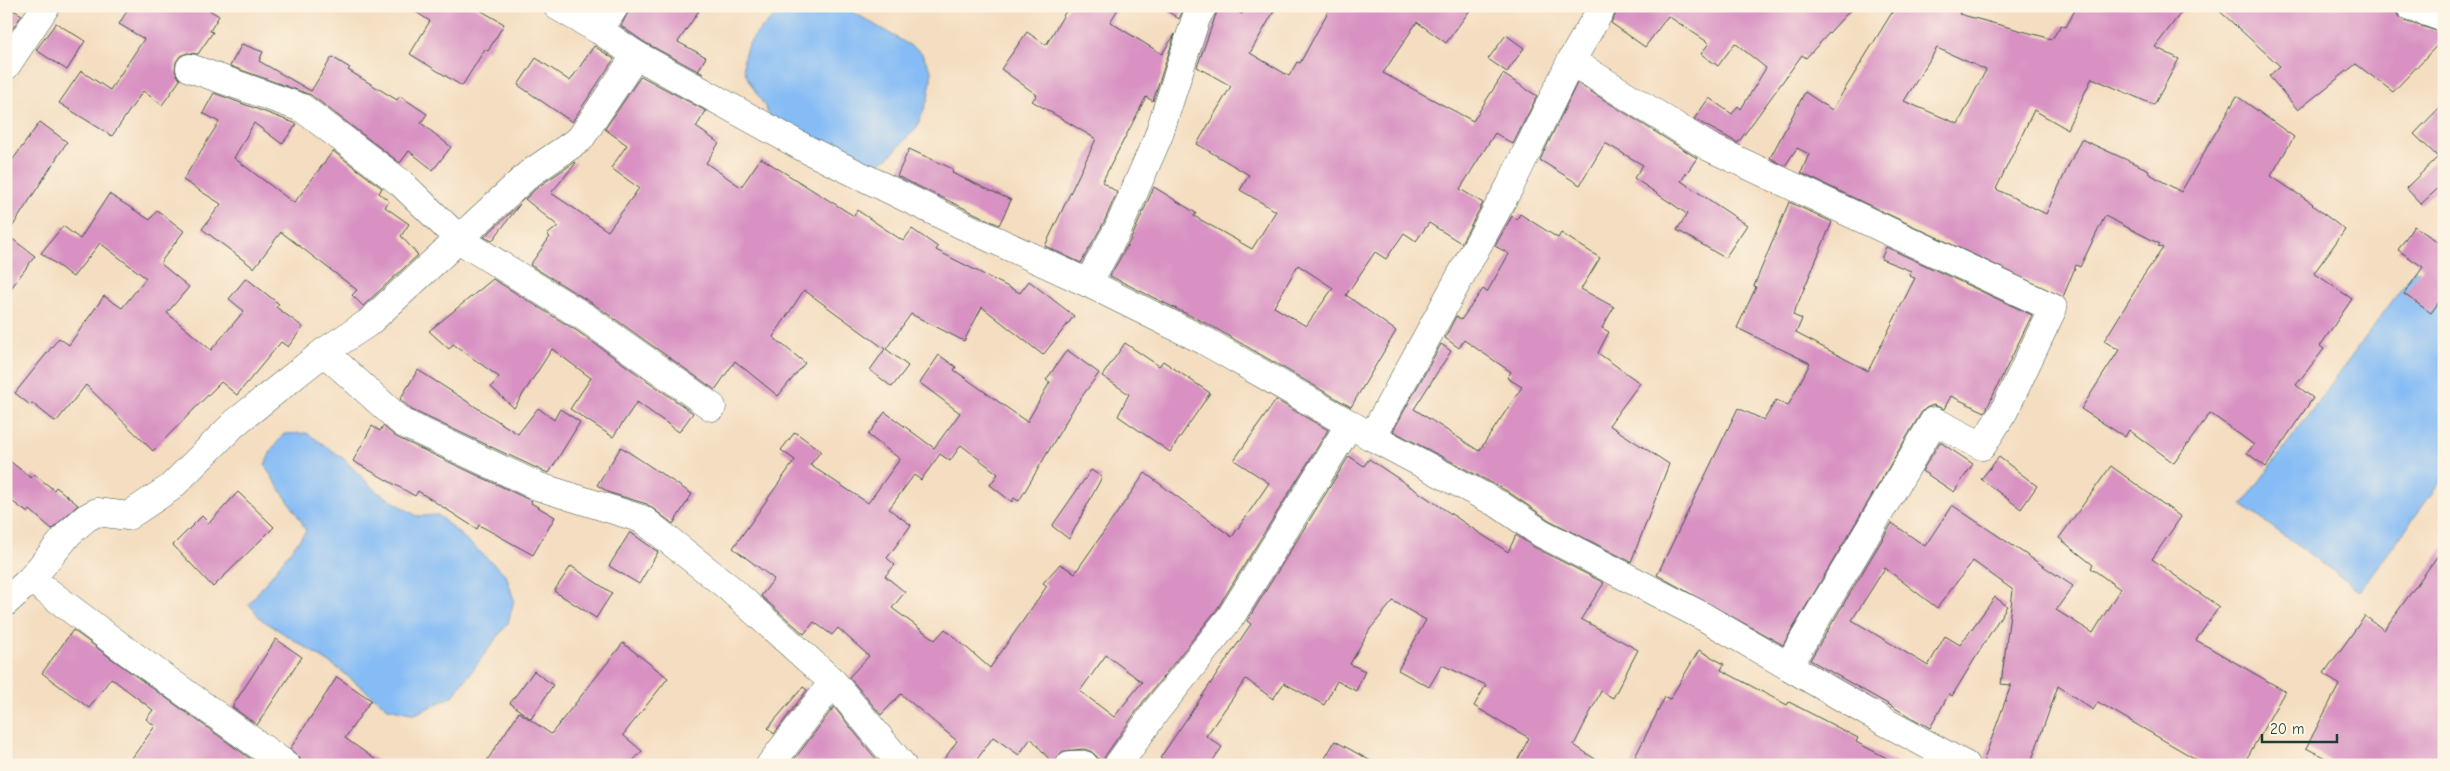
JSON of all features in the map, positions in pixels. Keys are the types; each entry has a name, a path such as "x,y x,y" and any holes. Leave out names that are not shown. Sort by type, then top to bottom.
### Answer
{"street":[{"path":"6,66 46,6"},
{"path":"557,6 599,30 636,55 808,150 960,224 1088,283 1204,341 1361,431 1500,505 1541,533 1704,617 1953,762"},
{"path":"599,30 615,6"},
{"path":"1088,283 1118,229 1158,137 1196,18 1203,6"},
{"path":"1118,765 1156,711 1230,618 1361,431 1398,393 1510,186 1571,61 1603,6"},
{"path":"2410,6 2444,18"},
{"path":"6,602 31,579 69,533 86,518 97,512 128,516 170,488 235,423 324,352 368,323 460,240 529,174 580,138 636,55"},
{"path":"1571,61 1709,147 2052,308 2004,411 1982,446 1934,421 1788,666"},
{"path":"190,68 302,108 401,183 460,240 586,318 712,407"},
{"path":"324,352 403,422 537,486 642,519 728,587 833,682 902,765"},
{"path":"31,579 124,649 286,765"},
{"path":"770,765 833,682"},
{"path":"1070,765 1084,765"}],"water":[{"path":"787,6 843,6 921,52 932,72 928,99 917,127 888,158 870,168 771,121 764,105 749,81 744,69 744,58 747,48 760,30"},
{"path":"2415,270 2444,291 2444,477 2360,591 2242,505"},
{"path":"307,433 343,458 376,491 417,516 438,515 506,575 514,600 508,623 453,696 415,714 388,708 336,667 261,619 249,604 306,531 265,465 272,449 284,434"}],"building":[{"path":"6,6 22,15 6,37"},
{"path":"130,6 203,6 219,16 210,31 213,32 198,54 187,53 180,56 176,62 175,71 180,80 162,105 143,91 112,136 59,103 81,71 110,90 144,39 119,24"},
{"path":"406,6 473,6 504,24 488,51 485,49 462,86 410,54 430,21"},
{"path":"631,6 702,6 678,42 706,57 698,71 703,74 644,42 621,26"},
{"path":"1069,6 1120,6 1110,22 1162,54 1175,34 1153,101 1146,97 1102,182 1117,192 1104,222 1081,263 1045,246 1096,139 1032,101 1037,95 1001,69 1027,32 1046,45"},
{"path":"1160,6 1185,6 1179,19"},
{"path":"1219,6 1225,6 1242,14 1247,6 1277,6 1250,53 1289,76 1297,62 1300,63 1331,6 1473,6 1446,43 1417,22 1383,73 1473,121 1503,74 1537,96 1513,144 1495,133 1460,189 1483,203 1461,243 1429,223 1416,241 1404,233 1386,259 1375,252 1346,295 1396,331 1351,407 1213,327 1110,276 1132,237 1154,187 1196,213 1194,216 1252,249 1276,211 1240,190 1249,175 1197,144 1231,86 1197,67","holes":["1298,265 1333,288 1306,326 1274,307"]},
{"path":"1619,6 1854,6 1806,58 1802,55 1738,143 1694,119 1709,98 1732,114 1738,106 1741,109 1766,68 1735,43 1718,66 1701,54 1709,43 1668,16 1645,47 1611,23"},
{"path":"1896,6 1964,6 1959,14 2052,39 2061,25 2066,27 2077,6 2186,6 2155,47 2179,59 2154,105 2092,78 2067,129 2034,110 1996,189 2046,214 2081,139 2149,170 2148,173 2181,192 2237,96 2294,137 2271,176 2313,204 2345,230 2314,273 2352,299 2320,346 2324,349 2296,385 2313,398 2266,467 2247,453 2254,445 2210,413 2174,463 2129,430 2125,437 2081,409 2119,350 2104,341 2137,285 2163,248 2158,246 2160,244 2105,216 2080,267 2076,265 2063,297 1801,173 1809,154 1797,148 1785,166 1770,158 1805,92 1832,110","holes":["1937,48 1986,70 1958,124 1904,101"]},
{"path":"2214,6 2395,6 2398,16 2404,21 2444,33 2444,38 2393,92 2356,64 2298,110 2269,76 2280,66"},
{"path":"56,23 85,41 67,70 36,50"},
{"path":"1506,35 1524,48 1507,72 1488,59"},
{"path":"242,44 263,52 259,61 311,91 332,57 350,68 348,70 397,100 400,96 427,114 421,123 451,147 433,170 409,151 400,163 311,95 230,66"},
{"path":"594,46 614,59 572,122 518,85 536,58 570,81"},
{"path":"641,76 706,111 696,127 719,143 706,163 741,187 761,158 854,216 857,210 903,241 912,229 938,247 936,250 1020,293 1029,281 1074,316 1043,355 982,307 964,341 911,314 886,349 908,366 892,387 870,370 885,349 804,290 773,337 805,363 778,396 735,361 715,390 595,305 530,265 550,237 547,235 558,226 525,199 539,186 575,162 551,193 608,231 639,188 611,168 627,145 605,129"},
{"path":"1577,83 1697,158 1681,181 1747,225 1725,258 1677,230 1687,214 1634,178 1643,165 1605,143 1580,185 1540,160"},
{"path":"214,93 297,124 282,144 254,123 234,158 294,203 333,151 382,188 379,193 389,201 385,207 409,224 401,236 418,255 363,306 352,295 357,290 281,232 254,268 202,229 221,204 183,180 219,122 203,113"},
{"path":"2444,103 2444,183 2421,204 2406,188 2438,157 2414,134"},
{"path":"40,122 67,142 7,235 35,256 6,295 6,169"},
{"path":"909,149 953,169 952,173 1011,200 999,225 897,176"},
{"path":"109,194 150,220 157,210 184,231 160,263 189,287 167,313 211,350 244,311 229,299 246,278 279,304 276,307 303,327 288,347 281,342 237,395 221,382 153,451 86,385 56,422 32,403 30,405 15,393 59,338 69,345 104,296 122,308 146,278 100,243 73,277 41,253 63,226 80,239"},
{"path":"1789,202 1832,222 1793,315 1802,319 1796,333 1868,371 1915,278 1909,276 1911,271 1881,259 1886,247 2032,315 1985,412 1951,396 1944,409 1933,405 1921,413 1783,645 1657,575 1738,408 1764,420 1776,400 1788,406 1810,363 1737,328 1756,287 1754,286"},
{"path":"520,204 492,241 484,237"},
{"path":"1520,214 1558,238 1561,233 1600,258 1581,289 1614,307 1602,328 1609,332 1598,353 1640,383 1609,425 1669,464 1631,562 1549,520 1507,491 1393,431 1441,344 1451,351 1414,409 1479,451 1522,387 1507,378 1511,372 1464,340 1459,348 1445,338 1456,316 1461,320 1483,289 1487,292 1509,254 1495,246 1512,216 1517,219"},
{"path":"2414,226 2440,243 2444,237 2444,295 2431,313 2404,294 2423,267 2398,250"},
{"path":"493,279 577,331 693,413 679,432 637,402 613,437 570,409 591,378 552,349 514,408 491,387 499,377 453,344 449,349 429,331"},
{"path":"1125,343 1159,366 1163,361 1210,393 1170,452 1118,416 1129,394 1102,376"},
{"path":"1067,350 1099,373 1075,406 1019,501 1014,498 1012,502 990,485 998,474 961,445 950,461 940,454 921,480 914,475 889,509 911,525 887,558 895,565 885,576 905,592 892,608 935,640 945,629 990,668 1047,586 1043,583 1060,564 1075,573 1145,473 1232,537 1269,483 1234,460 1276,400 1328,430 1217,609 1143,702 1105,756 1103,765 1100,765 1098,758 1092,752 1084,749 1063,751 1057,757 1054,765 1031,738 1019,755 993,737 973,765 940,765 957,741 901,694 881,715 849,677 869,656 838,628 832,635 814,622 804,634 761,596 774,579 733,548 795,460 781,450 795,432 821,451 810,465 868,503 900,459 868,435 885,412 934,448 960,413 920,383 939,355 956,367 954,370 1027,422 1050,382 1046,380","holes":["1106,655 1142,682 1114,717 1080,691"]},
{"path":"418,370 518,434 538,408 554,420 560,409 580,422 549,473 412,410 400,399"},
{"path":"372,426 380,431 383,426 396,437 532,501 531,503 555,517 533,555 479,525 477,529 418,491 415,496 353,461"},
{"path":"1940,442 1973,464 1954,492 1922,471"},
{"path":"621,447 692,494 673,524 647,504 610,493 597,485"},
{"path":"1349,456 1364,466 1369,459 1508,552 1516,535 1534,547 1604,583 1581,619 1638,650 1613,698 1601,691 1574,745 1604,765 1515,765 1529,738 1474,706 1486,685 1442,665 1429,687 1398,670 1426,620 1393,601 1370,629 1350,664 1365,671 1356,691 1337,681 1324,705 1284,683 1273,699 1246,679 1206,736 1222,747 1210,765 1170,765 1160,758 1251,624 1247,621"},
{"path":"1999,457 2037,486 2021,509 1981,479"},
{"path":"6,458 31,478 34,474 54,490 56,487 78,505 52,529 30,510 28,513 6,497"},
{"path":"2111,466 2181,517 2152,559 2219,607 2196,640 2285,691 2243,765 2206,765 2098,702 2093,710 2058,686 2030,765 1982,765 2011,685 2001,684 2013,590 1973,561 1937,608 1885,568 1852,620 1928,666 1945,636 1960,645 1995,597 2007,606 1952,696 1949,694 1930,728 1810,660 1892,523 1925,546 1952,505 2073,586 2056,610 2093,633 2120,589 2091,568 2093,565 2059,538"},
{"path":"1091,470 1102,477 1069,539 1052,526"},
{"path":"238,492 274,527 213,587 173,545 202,516 209,523"},
{"path":"630,532 658,552 639,584 609,566"},
{"path":"2444,547 2444,765 2339,765 2306,748 2339,685 2324,673 2365,616 2384,630"},
{"path":"571,566 612,593 596,618 554,591"},
{"path":"73,630 259,765 127,765 155,726 146,719 153,710 111,678 89,708 42,673"},
{"path":"276,639 302,657 257,725 232,707"},
{"path":"623,643 668,678 623,735 642,751 629,765 484,765 519,712 551,734"},
{"path":"1699,650 1724,664 1721,670 1787,705 1789,702 1858,738 1856,742 1900,765 1631,765 1665,697 1670,699"},
{"path":"534,671 553,685 531,719 510,703"},
{"path":"337,677 371,700 345,738 383,765 301,765 300,758 290,749"},
{"path":"803,687 807,690 774,734 768,728"},
{"path":"834,707 881,765 790,765"},
{"path":"1335,741 1378,765 1321,765"}]}
